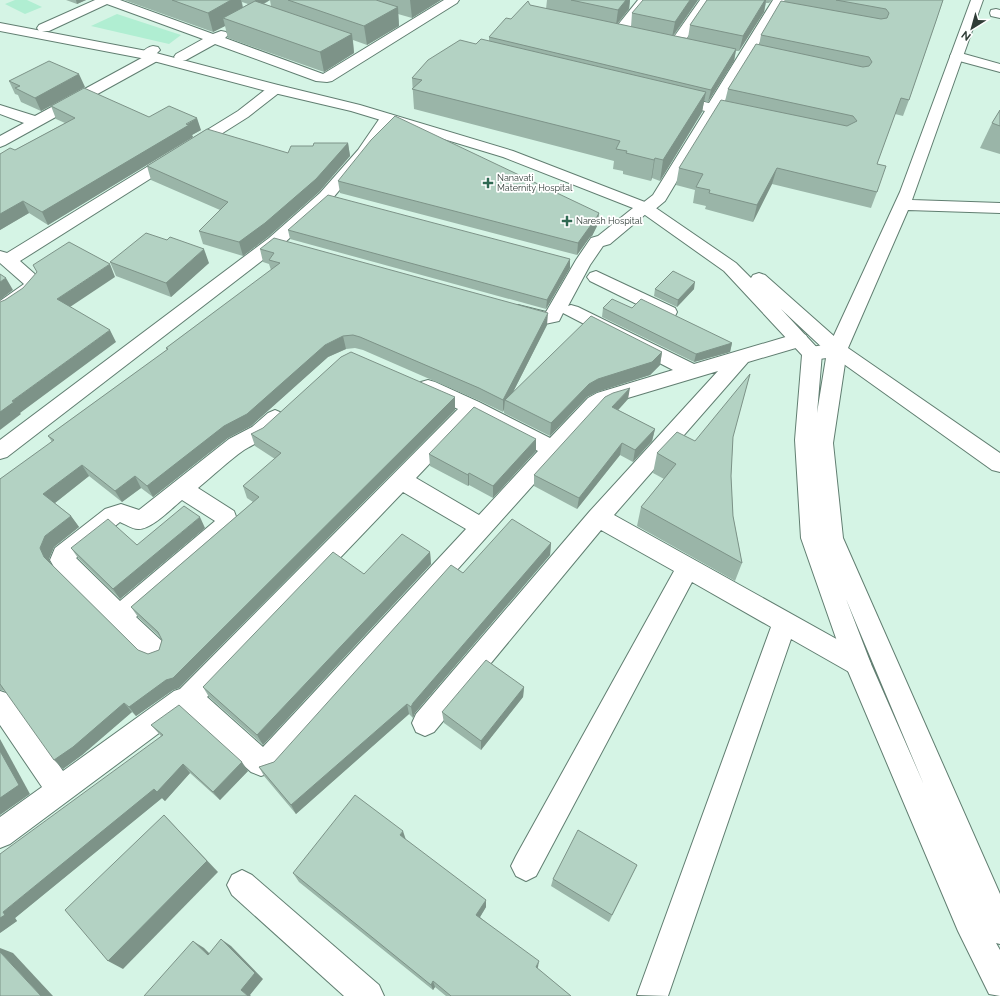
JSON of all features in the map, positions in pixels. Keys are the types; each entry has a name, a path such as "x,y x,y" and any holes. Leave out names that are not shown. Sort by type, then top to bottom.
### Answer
{"street":[{"path":"44,28 105,0"},
{"path":"108,0 321,78 328,78 414,25 450,0"},
{"path":"676,44 706,0"},
{"path":"975,0 957,56 905,198 837,350 823,444 832,538 1000,929"},
{"path":"627,3 643,3"},
{"path":"620,31 643,3"},
{"path":"499,305 545,318 552,317 574,262 597,242 604,240 659,198 776,5"},
{"path":"760,7 776,5 788,12"},
{"path":"0,20 44,28 151,54 275,89 355,108 508,154 649,206 668,208 742,263 837,350 1000,464"},
{"path":"400,20 414,25"},
{"path":"0,27 151,54 181,57 362,102 515,147 649,206 730,268 805,346 804,440 812,538 858,664 969,920 1000,983"},
{"path":"181,57 232,28"},
{"path":"605,28 634,34"},
{"path":"662,41 691,47"},
{"path":"356,47 371,52"},
{"path":"0,142 38,122 151,54"},
{"path":"729,55 762,56"},
{"path":"957,56 1000,68"},
{"path":"0,310 30,290 33,284 31,280 4,259 243,114 275,89"},
{"path":"660,96 759,118"},
{"path":"0,109 38,122"},
{"path":"0,450 283,245 333,198 387,118"},
{"path":"905,198 1000,194"},
{"path":"905,198 1000,208"},
{"path":"596,276 685,320"},
{"path":"571,311 694,372"},
{"path":"0,834 183,700 192,701 261,763 268,762 552,449 599,400 694,372 742,352 805,346 837,350"},
{"path":"425,723 598,517 742,352"},
{"path":"406,378 472,407 552,449"},
{"path":"155,651 62,560 63,555 113,515 121,514 138,520 147,516 236,445 259,433 288,406"},
{"path":"188,700 472,407"},
{"path":"401,480 481,527"},
{"path":"120,616 225,526 227,522 226,517 182,489"},
{"path":"598,517 858,664"},
{"path":"526,866 688,567"},
{"path":"652,995 785,622"},
{"path":"0,703 60,790"},
{"path":"242,885 368,996"}],"green space":[{"path":"15,0 27,0 42,7 25,14 5,4"},
{"path":"117,14 181,35 169,44 91,26"}],"building":[{"path":"172,0 231,0 208,13"},
{"path":"288,0 376,0 398,7 364,26"},
{"path":"571,0 626,0 618,10"},
{"path":"643,0 690,0 675,22 632,13"},
{"path":"707,0 765,0 743,36 690,25"},
{"path":"836,0 943,0 909,100 901,98 877,164 886,166 877,192 777,168 757,205 709,193 710,190 696,187 703,174 679,168 721,100 847,126 857,121 853,116 728,89 756,44 863,67 869,66 872,62 869,57 761,35 781,1 881,19 887,18 889,13 886,9"},
{"path":"255,1 352,34 320,52 223,18"},
{"path":"528,1 530,5 736,49 711,90 489,37 506,18 511,19"},
{"path":"481,39 706,92 663,160 655,158 654,160 616,149 620,141 412,89 422,80 412,78 428,60 460,40 476,44"},
{"path":"49,61 79,74 35,98 15,88 20,86 9,81"},
{"path":"84,88 149,117 169,106 197,118 186,124 189,125 42,212 23,201 0,214 0,154 10,148 15,150 75,118 51,106"},
{"path":"1000,110 1000,126 992,123"},
{"path":"395,116 599,213 593,224 578,243 338,181 371,140"},
{"path":"207,129 288,153 291,146 313,146 314,143 348,143 316,179 265,223 239,242 199,231 228,202 147,166"},
{"path":"328,195 570,259 547,300 288,230"},
{"path":"146,233 167,240 170,237 204,249 166,283 110,262"},
{"path":"274,238 548,313 503,400 479,388 360,337 353,335 343,336 325,345 247,414 224,426 147,486 135,476 115,491 82,465 43,494 71,516 45,536 40,548 44,557 138,650 148,654 159,650 162,640 158,632 131,607 259,497 243,486 281,453 251,434 263,428 341,357 351,352 455,397 173,678 166,680 129,707 124,703 73,747 54,760 0,684 0,479 54,440 48,436 168,349 166,348 280,263 269,260 274,253 260,249"},
{"path":"69,242 110,264 57,299 110,330 12,401 14,402 0,412 0,302 23,288 37,272 33,265"},
{"path":"673,271 695,282 678,300 655,289"},
{"path":"0,274 6,278 0,282"},
{"path":"612,299 632,308 641,299 732,343 696,354 603,308"},
{"path":"591,316 662,352 652,362 598,379 589,384 551,423 505,400"},
{"path":"750,374 733,437 731,476 733,516 742,563 641,507 676,464 657,453 677,432 695,441"},
{"path":"630,388 612,407 655,429 635,450 622,443 579,498 534,475 605,397"},
{"path":"474,407 536,439 493,486 469,473 468,475 429,454"},
{"path":"184,506 200,517 113,589 71,548 108,519 137,545"},
{"path":"512,519 551,543 411,707 407,704 291,805 259,767 274,762 451,565 463,573"},
{"path":"402,534 430,552 257,735 203,687 333,552 364,574"},
{"path":"486,660 524,687 481,741 442,712"},
{"path":"179,705 242,762 213,792 183,764 157,792 154,789 3,912 5,915 0,918 0,854 163,735 151,725"},
{"path":"0,751 19,785 0,798"},
{"path":"355,795 403,831 400,835 486,900 476,915 539,961 536,967 571,996 451,996 433,981 431,985 293,873"},
{"path":"164,815 207,861 108,961 65,910"},
{"path":"578,830 637,865 612,915 553,879"},
{"path":"221,939 255,973 241,990 248,996 144,996 193,941 208,955"},
{"path":"0,952 41,996 0,996"}],"place":[{"name":"Nanavati Maternity Hospital","path":"488,183"},
{"name":"Naresh Hospital","path":"567,221"}]}
